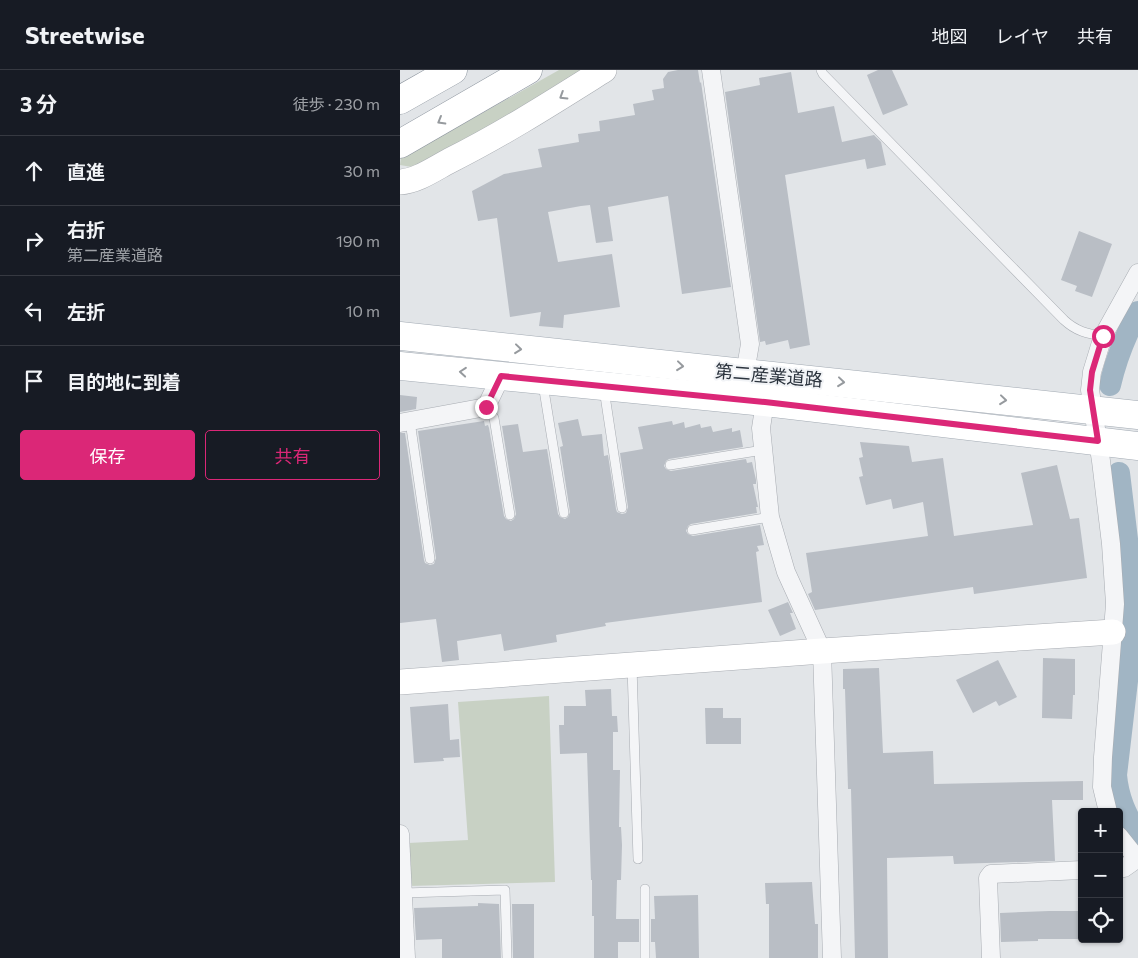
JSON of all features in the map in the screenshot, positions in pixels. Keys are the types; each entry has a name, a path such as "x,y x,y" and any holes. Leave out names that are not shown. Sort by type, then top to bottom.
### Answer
{"main road":[{"path":"400,100 453,70"},
{"path":"400,123 496,70"},
{"path":"400,144 528,70"},
{"name":"第二産業道路","path":"400,336 1138,415"},
{"name":"第二産業道路","path":"400,366 765,402 1138,446"}],"street":[{"path":"402,183 495,138 604,70"},
{"path":"711,70 750,344 746,373"},
{"path":"1107,808 1102,787 1102,775 1115,604 1111,544 1090,390 1092,372 1103,336 1138,273"},
{"path":"405,422 486,407 501,376"},
{"path":"765,402 762,428 770,517 786,572 822,651 832,958"},
{"path":"400,682 1113,632"},
{"path":"400,834 406,958"},
{"path":"1123,841 1138,860 1123,868"},
{"path":"991,958 988,878 991,874 1078,870"}],"lane":[{"path":"821,70 1064,320 1072,327 1087,334 1103,336"},
{"path":"543,380 564,512"},
{"path":"604,386 622,508"},
{"path":"486,407 494,418 510,515"},
{"path":"405,422 430,559"},
{"path":"670,465 763,450"},
{"path":"692,530 770,517"},
{"path":"632,665 638,859"},
{"path":"645,889 645,958"},
{"path":"403,893 505,890 507,958"}],"shaded area":[{"path":"559,70 588,70 529,106 412,167 400,165 401,157"},
{"path":"549,696 555,882 409,886 408,843 468,840 458,702"}],"building":[{"path":"698,70 701,82 731,287 682,294 668,196 608,207 613,241 596,243 590,205 581,206 548,212 558,262 612,254 620,307 564,315 563,328 539,326 541,312 510,317 497,218 478,221 472,191 504,174 542,167 538,149 579,142 578,134 600,131 599,121 635,115 633,104 654,100 652,90 664,88 663,79 668,72"},
{"path":"878,70 892,70 908,105 883,115 867,75"},
{"path":"791,72 798,113 834,106 842,142 874,135 881,142 886,165 867,169 865,159 785,175 810,345 790,349 788,340 766,345 765,341 760,342 725,92 760,85 759,78"},
{"path":"1079,231 1112,244 1092,297 1075,291 1077,286 1061,280"},
{"path":"400,395 417,397 416,409 400,412"},
{"path":"578,419 582,436 602,434 604,456 608,455 616,509 617,512 622,514 626,513 628,507 620,453 643,449 638,427 672,421 673,425 684,422 685,428 700,424 701,428 711,426 713,432 732,428 732,432 740,430 743,447 669,459 664,466 671,471 746,459 747,463 752,462 756,480 756,484 753,484 758,507 756,507 757,513 691,524 686,531 693,536 760,525 764,545 757,546 759,551 756,552 762,602 605,623 606,626 556,635 557,642 504,651 501,634 457,641 459,660 442,662 436,619 400,623 400,433 405,433 424,560 425,563 430,565 434,564 436,558 418,431 484,421 485,426 488,425 489,428 504,516 511,521 516,514 502,426 518,424 523,452 547,449 558,514 565,519 570,512 560,447 563,446 558,423"},
{"path":"860,442 909,446 912,462 943,458 954,536 1033,525 1021,473 1057,465 1070,519 1079,518 1087,578 974,594 973,587 815,610 808,594 812,592 806,553 928,536 923,502 893,509 891,499 866,505 859,477 863,476 859,458 863,457"},
{"path":"788,602 793,613 790,613 796,629 780,636 768,610"},
{"path":"1043,658 1075,659 1075,695 1073,695 1072,719 1042,718"},
{"path":"998,660 1017,697 999,706 996,701 973,713 956,680"},
{"path":"879,668 883,753 933,751 934,784 1083,781 1083,800 1052,800 1055,861 954,864 953,856 887,858 888,958 855,958 851,789 848,789 843,669"},
{"path":"611,689 612,716 617,716 618,732 613,732 613,770 620,770 619,827 621,827 622,845 621,880 617,880 616,919 639,919 639,942 618,942 618,958 594,958 587,753 560,754 559,725 564,725 564,706 586,706 585,690"},
{"path":"448,704 450,740 459,739 460,757 443,758 444,761 414,763 410,707"},
{"path":"705,708 723,708 723,718 741,718 741,744 706,744"},
{"path":"812,882 815,924 818,924 818,958 769,958 769,904 766,904 765,883"},
{"path":"698,895 699,958 656,958 655,942 651,942 651,919 655,919 654,896"},
{"path":"478,903 499,904 501,958 442,958 442,939 416,940 414,908 478,906"},
{"path":"512,904 534,904 534,958 513,958"},
{"path":"1078,911 1078,939 1038,939 1038,941 1001,942 1000,913"}],"waterway":[{"path":"1110,385 1121,348 1138,312"},
{"path":"1119,473 1134,597 1134,621 1116,775 1123,806 1138,834"}],"route":[{"path":"486,407 501,376 765,402 1098,441 1090,390 1092,372 1103,336"}]}
